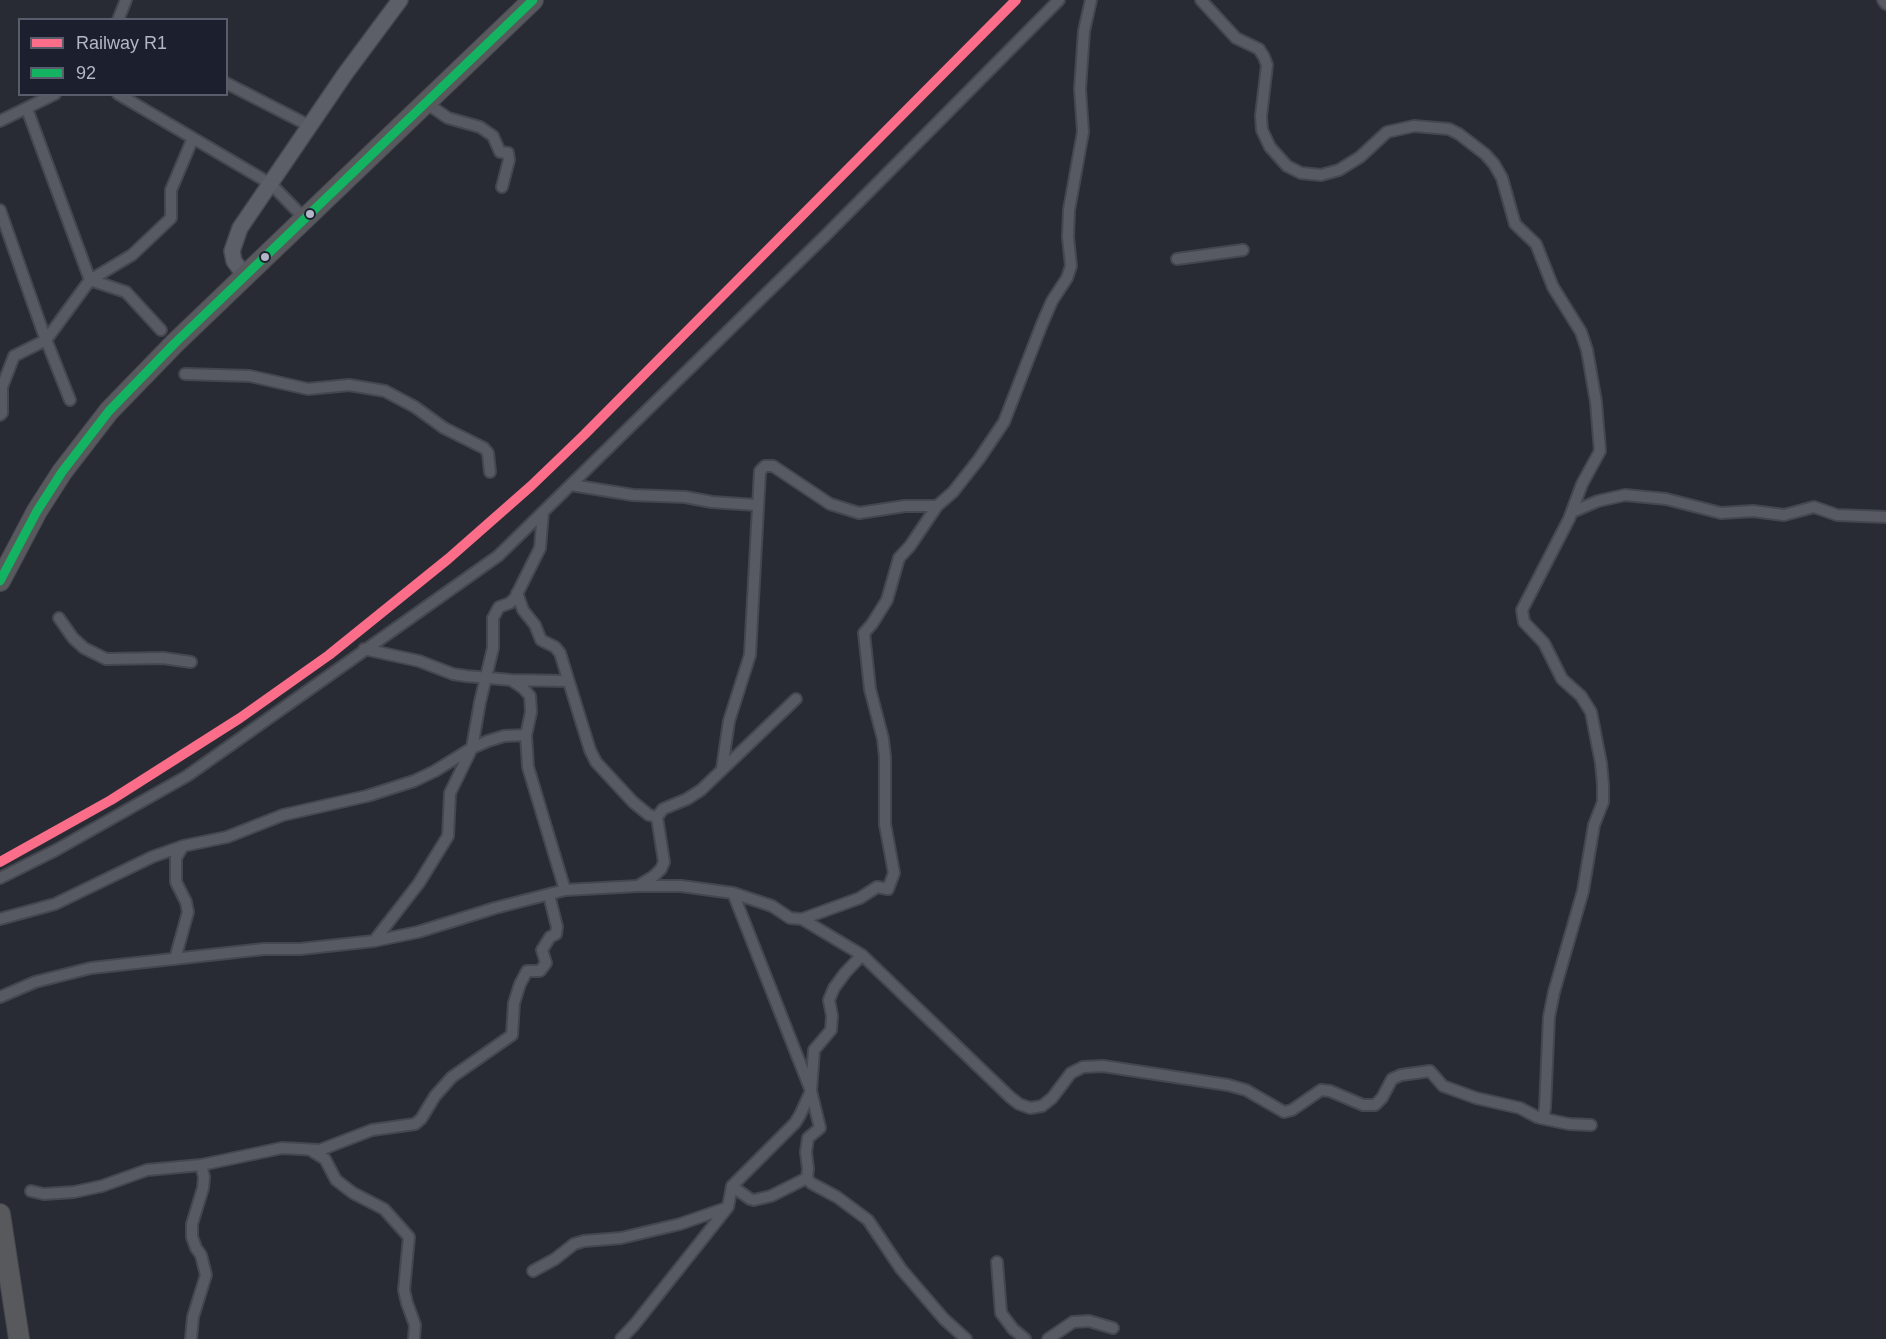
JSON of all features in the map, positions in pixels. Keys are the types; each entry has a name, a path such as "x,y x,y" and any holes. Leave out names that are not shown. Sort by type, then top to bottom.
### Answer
{"highway":[{"path":"0,581 37,511 84,442 141,378 533,0"},
{"path":"0,1214 2,1248 19,1339"}],"street":[{"path":"119,18 126,0"},
{"path":"245,276 234,261 231,251 250,213 400,0"},
{"path":"0,878 56,850 187,776 498,556 825,236 1059,0"},
{"path":"0,997 35,982 69,972 121,963 374,941 418,932 565,890 681,886 733,893 772,906 790,918 802,919 860,898 877,887 888,889 894,873 885,824 885,757 883,739 870,689 864,633 886,600 898,558 910,546 937,506 953,492 973,467 1004,422 1052,301 1067,278 1071,266 1068,237 1069,210 1083,132 1080,89 1084,31 1091,0"},
{"path":"1201,0 1236,38 1259,49 1264,57 1268,65 1261,116 1262,130 1270,147 1287,166 1301,173 1322,175 1339,170 1360,157 1387,132 1414,126 1449,129 1459,134 1494,164 1502,178 1515,224 1536,244 1553,287 1581,332 1587,350 1596,402 1600,445 1598,457 1578,492 1572,512 1524,605 1522,614 1527,627 1544,643 1562,679 1581,696 1591,712 1601,763 1603,802 1594,825 1583,891 1554,992 1550,1017 1545,1113 1540,1118"},
{"path":"1883,0 1886,4"},
{"path":"228,84 310,126"},
{"path":"0,121 52,96"},
{"path":"121,96 271,184 305,219"},
{"path":"426,103 447,118 480,127 493,136 500,152 508,153 509,160 502,187"},
{"path":"27,109 90,280"},
{"path":"0,415 2,413 1,384 14,356 46,340 90,280 132,255 171,218 171,190 193,138"},
{"path":"0,210 70,400"},
{"path":"1177,259 1244,250"},
{"path":"90,280 126,292 161,330"},
{"path":"184,374 250,376 308,389 349,385 385,391 415,407 444,428 484,448 488,453 490,472"},
{"path":"722,769 729,721 750,656 760,471 765,466 773,466 830,504 859,513 905,506 937,506"},
{"path":"571,484 633,495 758,505"},
{"path":"1572,512 1598,501 1625,495 1666,499 1721,513 1753,511 1784,515 1814,507 1837,515 1886,517"},
{"path":"374,941 419,883 448,836 450,793 472,748 485,677 493,648 493,618 500,608 512,601 518,593 540,548 543,512"},
{"path":"518,593 523,610 535,625 541,640 555,647 560,653 590,750 596,762 633,802 649,815 657,817"},
{"path":"59,618 78,643 106,659 163,658 191,662"},
{"path":"364,649 419,661 453,674 511,680 568,681"},
{"path":"511,680 530,696 531,712 526,735 527,760 533,789 565,890"},
{"path":"638,886 654,876 664,862 657,817 663,809 701,790 796,699"},
{"path":"0,919 55,904 152,857 183,846 227,837 283,815 366,796 414,781 472,748 504,736 526,735"},
{"path":"176,959 188,912 186,902 176,882 176,858 183,846"},
{"path":"733,893 811,1091 820,1128 808,1138 807,1178 811,1183 837,1197 868,1220 901,1269 944,1320 966,1339"},
{"path":"312,1151 372,1130 415,1124 421,1119 435,1096 460,1069 512,1035 514,1003 520,984 526,971 540,971 546,963 542,950 550,937 556,934 557,927 549,895"},
{"path":"802,919 862,955 1010,1097 1030,1108 1042,1106 1052,1098 1071,1073 1083,1067 1103,1066 1228,1085 1246,1090 1284,1112 1297,1107 1321,1090 1329,1091 1362,1105 1375,1105 1382,1098 1389,1082 1396,1077 1430,1071 1443,1086 1476,1098 1520,1108 1540,1118 1569,1124 1591,1125"},
{"path":"621,1339 728,1208 732,1186 795,1124 811,1091 814,1050 831,1030 832,1016 829,1000 834,988 845,973 862,955"},
{"path":"31,1191 44,1194 75,1192 147,1170 201,1165 282,1148 303,1148 312,1151 325,1160 336,1180 353,1193 384,1209 409,1237 404,1290 406,1304 415,1325 414,1339"},
{"path":"191,1339 194,1317 206,1275 201,1255 192,1237 192,1224 203,1188 204,1177 201,1165"},
{"path":"732,1186 754,1200 771,1196 807,1178"},
{"path":"533,1271 555,1259 574,1244 621,1238 680,1224 728,1208"},
{"path":"997,1262 1001,1313 1013,1329 1025,1339"},
{"path":"1048,1339 1074,1323 1089,1321 1113,1328"}],"rail line":[{"name":"R1","path":"0,862 111,800 240,718 329,655 448,559 531,486 584,435 1016,0"}],"transit line":[{"name":"92","path":"0,581 37,511 62,472 109,411 175,343 533,0"}]}
